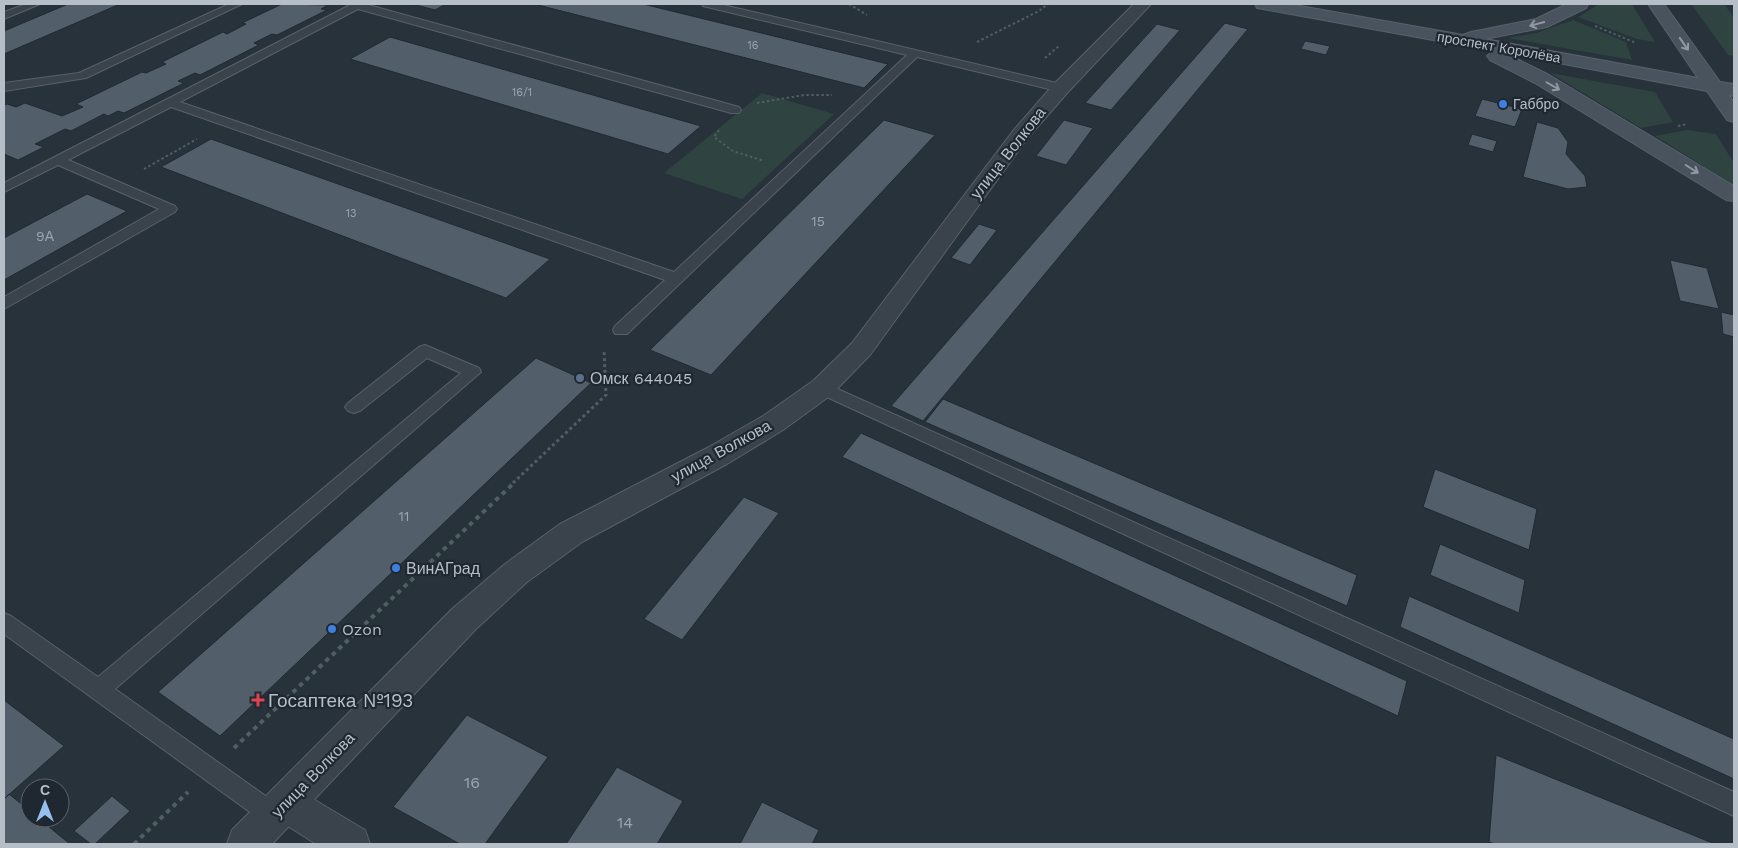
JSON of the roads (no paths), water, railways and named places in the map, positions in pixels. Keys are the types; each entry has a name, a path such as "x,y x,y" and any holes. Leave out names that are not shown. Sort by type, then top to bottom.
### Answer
{"main road":[{"name":"проспект Королёва","path":"1263,4 1734,90"},
{"path":"1460,40 1490,32 1541,23 1580,4"},
{"path":"1656,4 1734,116"},
{"path":"1460,40 1510,62 1542,79 1734,195"}],"street":[{"name":"улица Волкова","path":"246,844 464,620 516,573 571,533 645,492 717,456 773,422 822,388 861,349 1020,134 1060,88 1143,4"},
{"path":"279,809 351,844"}],"lane":[{"path":"4,16 35,4"},
{"path":"4,88 82,76 237,4"},
{"path":"707,4 1060,88"},
{"path":"4,188 358,5 735,110"},
{"path":"621,330 915,53"},
{"path":"169,102 676,278"},
{"path":"4,304 170,209 57,160"},
{"path":"98,690 472,372 425,350 354,406"},
{"path":"822,388 1734,804"},
{"path":"4,622 211,770 279,809"}],"place":[{"name":"Габбро","path":"1503,104"},
{"name":"Омск 644045","path":"580,378"},
{"name":"ВинАГрад","path":"396,568"},
{"name":"Ozon","path":"332,629"},
{"name":"Госаптека №193","path":"258,700"}]}
